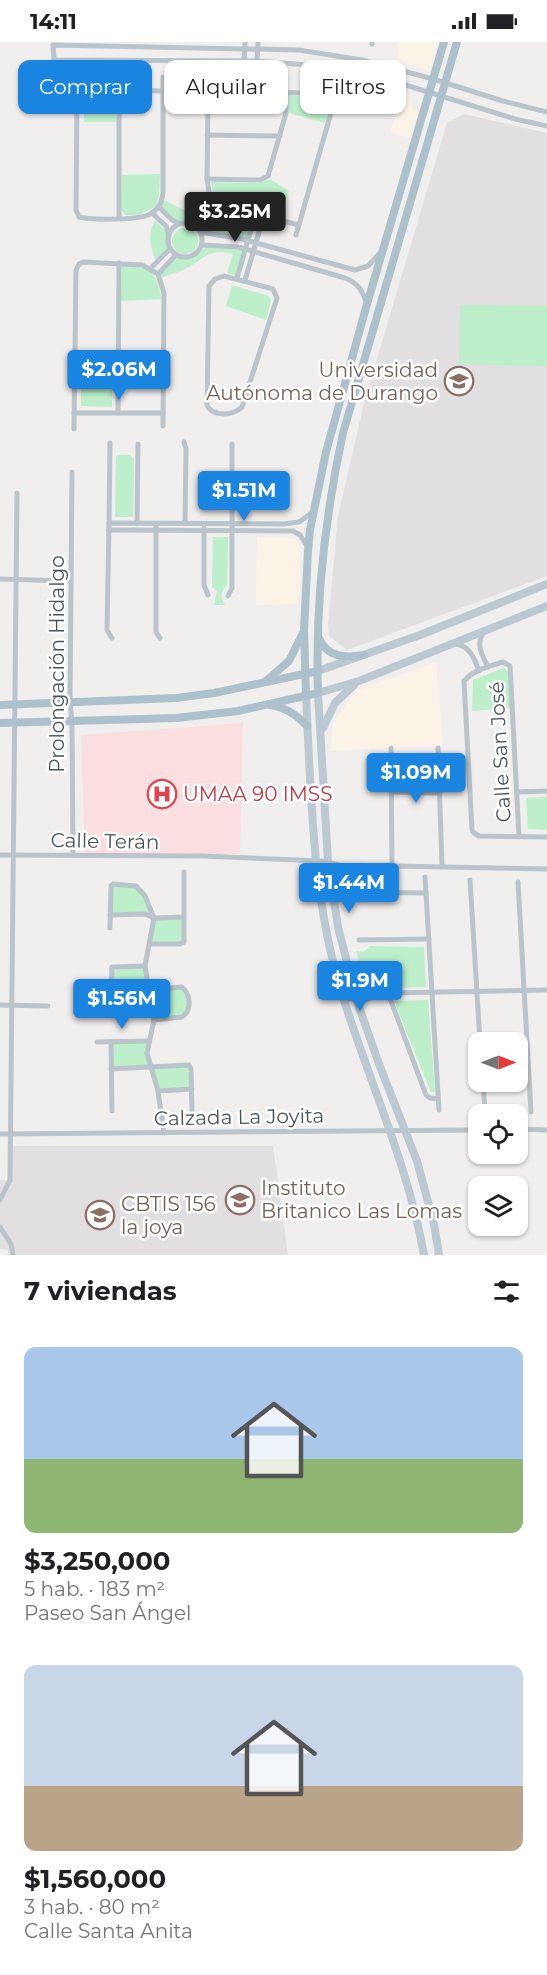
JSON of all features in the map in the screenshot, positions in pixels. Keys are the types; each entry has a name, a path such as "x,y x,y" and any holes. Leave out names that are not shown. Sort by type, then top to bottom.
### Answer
{"main road":[{"path":"306,696 304,630 308,550 326,452 444,42"},
{"path":"0,723 176,718 238,711 318,693 317,631 323,543 343,433 457,42"},
{"path":"350,365 362,369"},
{"path":"264,682 289,661 304,630"},
{"path":"317,631 322,645 335,655 346,658 364,655"},
{"path":"0,705 176,698 318,671"},
{"path":"264,704 284,709 300,718 307,726"}],"street":[{"path":"164,61 54,60 53,45 258,45 299,50 335,55 433,79 494,99 547,112"},
{"path":"244,60 245,45"},
{"path":"257,60 258,45"},
{"path":"288,63 332,67 382,78 515,119 547,126"},
{"path":"76,114 76,210 81,218 140,217 152,213 159,207 163,192 163,77"},
{"path":"152,91 163,91"},
{"path":"119,114 119,218"},
{"path":"208,114 207,179 208,192 213,201 299,225"},
{"path":"207,179 260,180 266,177 286,114"},
{"path":"296,235 331,114"},
{"path":"207,135 280,136"},
{"path":"159,207 172,220 180,224 192,224 200,232 248,240 355,270 368,266 385,247"},
{"path":"237,278 256,212"},
{"path":"152,213 166,226 170,249 176,255 191,256 198,252 202,245 200,232"},
{"path":"245,280 264,214"},
{"path":"169,235 173,228 180,224"},
{"path":"202,245 223,245 254,251 355,282 367,304"},
{"path":"151,268 170,249"},
{"path":"159,274 176,255"},
{"path":"74,429 77,266 83,262 142,265 159,274 164,293 163,426"},
{"path":"118,413 119,263"},
{"path":"218,277 237,278 273,289 277,298 242,407 233,413 213,413 207,405 209,286 218,277"},
{"path":"74,413 163,413"},
{"path":"184,442 186,449 185,527"},
{"path":"110,443 107,630 112,638"},
{"path":"136,530 138,444"},
{"path":"228,596 232,588 232,444"},
{"name":"Prolongación Hidalgo","path":"72,472 70,702 73,855"},
{"path":"0,1200 10,1180 17,494"},
{"path":"109,530 293,524 314,512"},
{"path":"109,523 137,523 156,527"},
{"path":"156,527 156,632 160,638"},
{"path":"204,527 204,585 208,595"},
{"path":"232,527 293,531 300,535 308,550"},
{"path":"0,579 70,581"},
{"path":"318,671 547,584"},
{"path":"439,1255 427,1195 406,1130 379,1064 354,991 338,927 328,862 318,693 359,681 547,606"},
{"path":"485,631 481,636 479,648 488,667"},
{"path":"451,644 465,646 470,651 479,671"},
{"name":"Calle San José","path":"519,837 510,666 503,662 467,677 464,685 472,830 480,836 519,837 547,837"},
{"path":"321,732 335,703 359,681"},
{"path":"306,696 316,861 324,914 342,996 358,1046 391,1130 409,1187 424,1255"},
{"path":"391,748 392,865"},
{"path":"438,748 442,866"},
{"path":"517,792 547,791"},
{"path":"392,792 440,793"},
{"name":"Calle Terán","path":"0,855 210,857 316,861"},
{"path":"316,861 340,865 547,869"},
{"path":"150,944 180,944 184,940 184,872"},
{"path":"425,877 439,1110"},
{"path":"470,879 479,1032"},
{"path":"518,882 531,1112"},
{"path":"110,928 111,886 130,884 139,888 154,918 145,966 154,1020 148,1041 148,1058 158,1090 164,1133"},
{"path":"351,892 426,893"},
{"path":"110,915 145,914 154,918 184,917"},
{"path":"359,940 429,939"},
{"path":"111,995 112,967 145,966"},
{"path":"94,995 149,993 182,987 186,990 189,998 188,1009 182,1017 154,1020"},
{"path":"342,996 354,991 388,993 547,990"},
{"path":"342,996 369,1000 388,993"},
{"path":"388,993 426,1095 438,1099"},
{"path":"0,1005 48,1006"},
{"path":"97,1042 111,1044 148,1041"},
{"path":"111,1044 112,1111"},
{"path":"111,1070 190,1066 192,1110"},
{"path":"158,1090 192,1089"},
{"name":"Calzada La Joyita","path":"0,1134 468,1130"},
{"path":"528,1130 547,1130"},
{"path":"0,1227 11,1244 13,1255"}],"shaded area":[{"path":"398,42 438,42 430,71 406,63 406,60 398,60"},
{"path":"406,93 408,94 412,106 418,113 410,138 390,132 396,114 406,114"},
{"name":"Universidad Autónoma de Durango","path":"464,114 547,133 547,576 347,650 329,636 328,626 338,516 365,399 447,123"},
{"path":"257,537 295,539 299,543 301,550 298,604 256,605"},
{"path":"436,662 443,745 330,751 333,723 351,697 359,690"},
{"name":"UMAA 90 IMSS","path":"243,723 240,854 85,855 81,735"},
{"name":"CBTIS 156 la joya","path":"9,1146 273,1146 288,1255 8,1255 8,1250 0,1249 0,1180 8,1180"}],"green space":[{"path":"289,95 300,96 300,114 328,114 325,123 289,113"},
{"path":"84,114 116,114 116,122 84,122"},
{"path":"160,174 156,206 139,215 125,215 121,209 122,175"},
{"path":"270,179 289,191 281,216 223,202 214,196 211,182 260,183"},
{"path":"164,200 198,217 206,224 240,230 244,214 252,216 247,239 202,231 194,223 175,221 161,207"},
{"path":"155,220 166,231 168,249 156,261 150,240"},
{"path":"185,228 195,231 198,241 195,251 185,254 175,251 172,241 175,231"},
{"path":"206,247 244,250 236,276 227,273 233,254 219,252 162,278 160,274 177,258 192,258"},
{"path":"122,265 150,272 160,289 161,299 121,301"},
{"path":"232,285 269,296 271,301 266,320 226,306"},
{"path":"460,305 547,306 547,366 459,364"},
{"path":"81,381 112,381 112,407 81,406"},
{"path":"129,455 134,459 133,517 115,517 116,456"},
{"path":"213,537 228,537 227,586 222,595 225,605 214,605 217,591 212,587"},
{"path":"504,668 508,672 510,708 472,711 473,680"},
{"path":"547,797 547,830 528,829 526,798"},
{"path":"131,885 144,897 150,914 111,914 112,886"},
{"path":"183,918 182,942 151,943 155,919"},
{"path":"370,946 424,947 426,987 373,987 356,951 364,952"},
{"path":"144,967 147,994 112,994 113,968"},
{"path":"182,988 187,1002 186,1009 181,1016 155,1019 150,991"},
{"path":"428,1000 435,1092 431,1092 394,1001"},
{"path":"112,1042 147,1042 149,1066 113,1069"},
{"path":"190,1067 191,1088 159,1089 153,1068"}],"place":[{"name":"Universidad Autónoma de Durango","path":"459,381"},
{"name":"UMAA 90 IMSS","path":"162,794"},
{"name":"Instituto Britanico Las Lomas","path":"240,1200"},
{"name":"CBTIS 156 la joya","path":"100,1215"}]}
